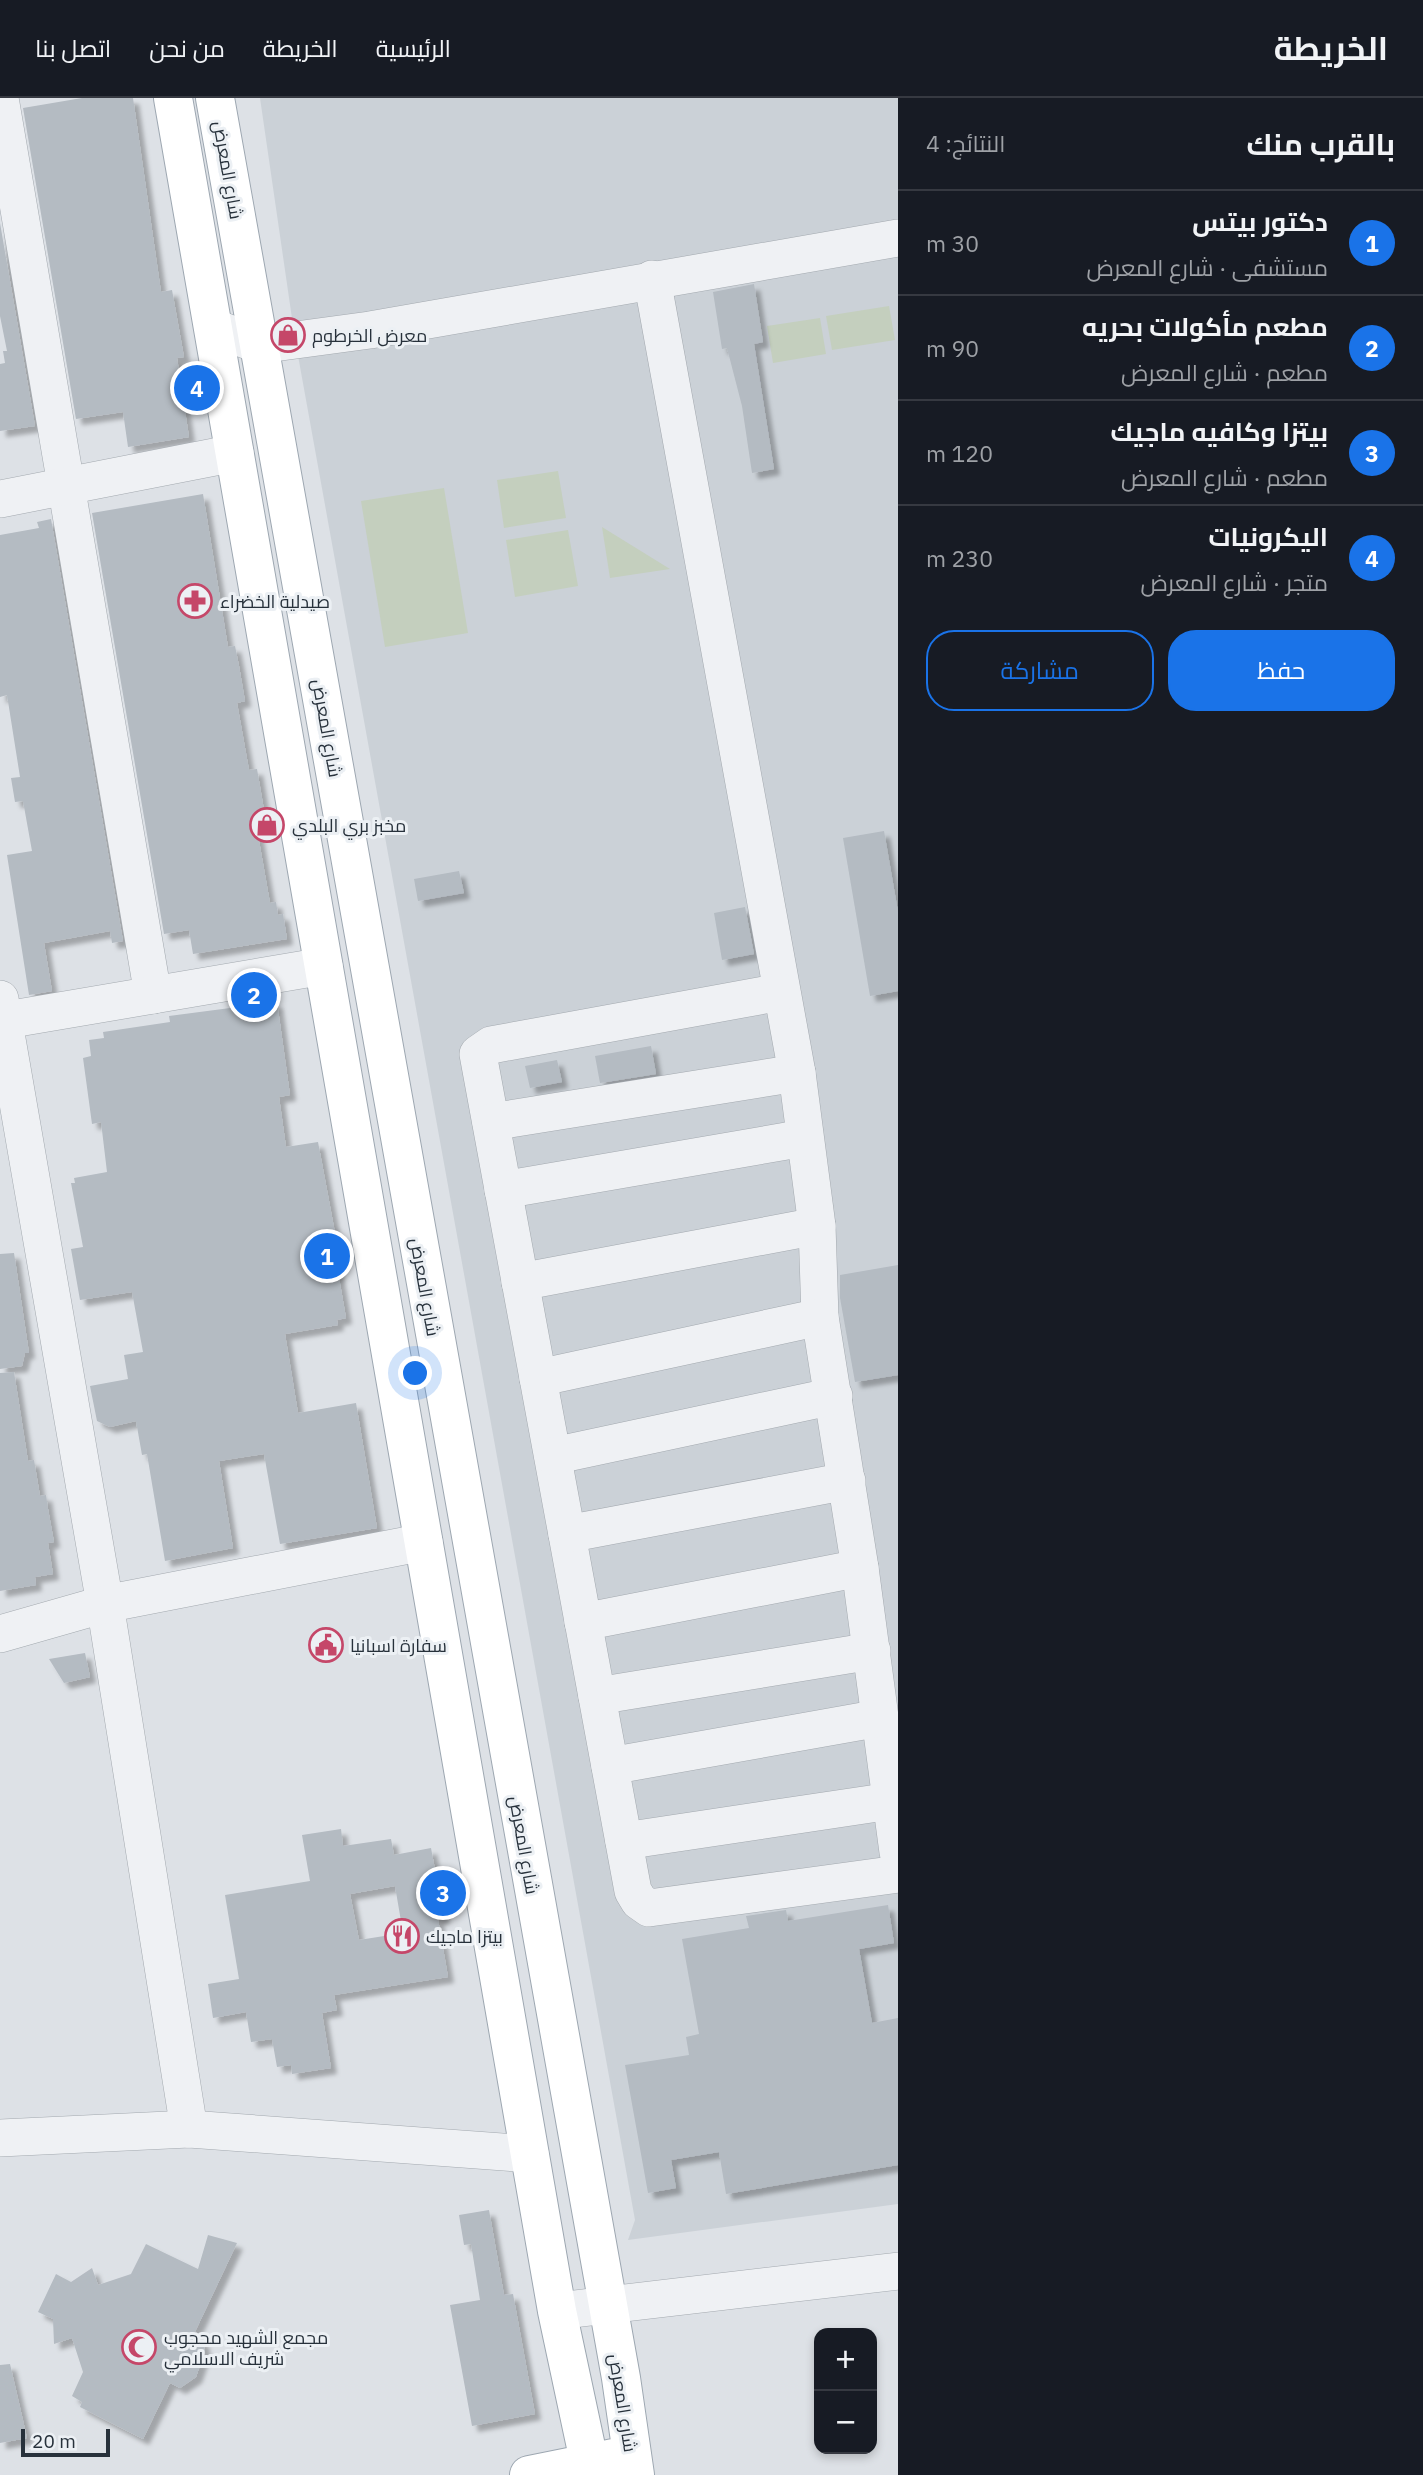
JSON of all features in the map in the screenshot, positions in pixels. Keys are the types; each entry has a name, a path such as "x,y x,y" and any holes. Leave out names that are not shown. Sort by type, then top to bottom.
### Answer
{"main road":[{"path":"173,98 557,2311 590,2469"},
{"name":"شارع المعرض","path":"215,98 633,2464"},
{"path":"237,465 282,472"},
{"path":"341,1068 386,1060"},
{"path":"529,2475 633,2464"}],"street":[{"path":"0,98 153,995"},
{"path":"213,327 259,345 370,330 898,238"},
{"path":"653,279 797,1073 817,1226 820,1317 860,1568 898,1852"},
{"path":"0,499 65,485 237,465"},
{"path":"189,2129 105,1604 1,1014 153,995 324,966"},
{"path":"781,992 491,1045 478,1054 633,1891 639,1901 649,1908 898,1874"},
{"path":"491,1122 797,1073"},
{"path":"503,1190 804,1138"},
{"path":"520,1282 817,1226"},
{"path":"538,1378 820,1317"},
{"path":"553,1456 834,1396"},
{"path":"567,1534 847,1481"},
{"path":"0,1634 105,1604 424,1542"},
{"path":"583,1622 860,1568"},
{"path":"597,1696 872,1651"},
{"path":"610,1766 880,1718"},
{"path":"624,1841 891,1801"},
{"path":"0,2138 189,2129 530,2154"},
{"path":"557,2311 898,2271"}],"shaded area":[{"name":"معرض الخرطوم","path":"260,98 898,98 898,2204 628,2240 635,2220 295,339"}],"green space":[{"path":"889,306 895,340 832,350 826,316"},
{"path":"820,318 826,354 773,363 767,326"},
{"path":"558,471 566,518 504,528 497,480"},
{"path":"444,488 468,633 385,647 361,501"},
{"path":"602,527 670,569 610,578"},
{"path":"568,530 578,586 515,597 506,540"}],"building":[{"path":"82,98 133,98 161,292 172,290 184,357 177,358 189,437 128,447 123,412 76,419 23,108"},
{"path":"0,223 35,426 0,431 0,364 5,363 3,351 7,351 0,316"},
{"path":"754,284 763,342 754,344 774,469 752,473 742,406 727,348 722,349 713,292"},
{"path":"203,494 228,647 235,646 245,701 237,703 249,770 257,769 265,816 255,818 270,903 276,902 278,915 283,914 287,939 193,954 189,930 164,934 92,513"},
{"path":"51,519 123,941 112,943 110,931 44,943 52,991 29,995 7,855 32,851 23,801 15,802 11,778 20,777 7,695 0,697 0,535 39,528 37,522"},
{"path":"884,831 898,912 898,991 870,996 843,838"},
{"path":"459,871 464,893 418,901 414,879"},
{"path":"745,907 754,954 722,960 714,913"},
{"path":"277,1002 290,1095 279,1097 286,1147 318,1142 341,1265 337,1266 346,1318 337,1320 338,1325 285,1334 298,1413 356,1403 377,1528 280,1544 264,1454 219,1461 233,1548 165,1561 147,1454 142,1455 136,1421 110,1427 97,1421 90,1386 128,1379 124,1355 143,1352 132,1292 80,1300 71,1249 83,1247 71,1183 75,1183 74,1178 107,1172 101,1122 92,1124 83,1058 91,1056 89,1040 104,1038 103,1032 170,1022 169,1016"},
{"path":"651,1046 656,1074 600,1083 595,1056"},
{"path":"557,1060 562,1082 530,1088 525,1066"},
{"path":"14,1253 29,1353 25,1353 22,1366 0,1369 0,1254"},
{"path":"898,1265 898,1375 855,1382 840,1298 840,1275"},
{"path":"14,1372 28,1461 34,1460 40,1496 46,1495 54,1542 48,1543 53,1574 35,1577 36,1585 0,1591 0,1373"},
{"path":"85,1653 90,1677 64,1683 49,1659"},
{"path":"341,1829 343,1846 391,1839 394,1855 431,1848 444,1918 438,1919 448,1977 334,1995 337,2010 322,2013 331,2068 292,2074 291,2065 277,2067 272,2039 251,2042 246,2012 213,2018 208,1984 239,1979 225,1895 310,1881 302,1835","holes":["395,1886 403,1933 359,1940 350,1894"]},
{"path":"888,1905 894,1943 859,1949 872,2023 898,2018 898,2165 726,2194 719,2152 671,2160 676,2188 648,2193 625,2065 689,2055 686,2037 699,2034 682,1939 749,1928 746,1916 786,1910 788,1921"},
{"path":"489,2210 504,2295 513,2294 535,2414 472,2426 450,2305 480,2300 471,2244 464,2245 459,2215"},
{"name":"مجمع الشهيد محجوب شريف الاسلامي","path":"208,2235 237,2243 193,2336 203,2341 205,2351 196,2377 180,2388 170,2383 143,2439 80,2407 82,2402 72,2396 83,2372 72,2338 54,2344 53,2319 38,2312 56,2274 71,2282 92,2268 98,2285 131,2274 146,2244 198,2269"},
{"path":"10,2364 27,2438 0,2443 0,2365"}],"place":[{"name":"معرض الخرطوم","path":"288,335"},
{"name":"اليكرونيات","path":"197,388"},
{"name":"صيدلية الخضراء","path":"195,601"},
{"name":"مخبز بري البلدي","path":"267,825"},
{"name":"مطعم مأكولات بحريه","path":"254,995"},
{"name":"دكتور بيتس","path":"327,1256"},
{"name":"سفارة اسبانيا","path":"326,1645"},
{"name":"بيتزا وكافيه ماجيك","path":"443,1893"},
{"name":"بيتزا ماجيك","path":"402,1936"},
{"name":"مجمع الشهيد محجوب شريف الاسلامي","path":"139,2347"}]}
